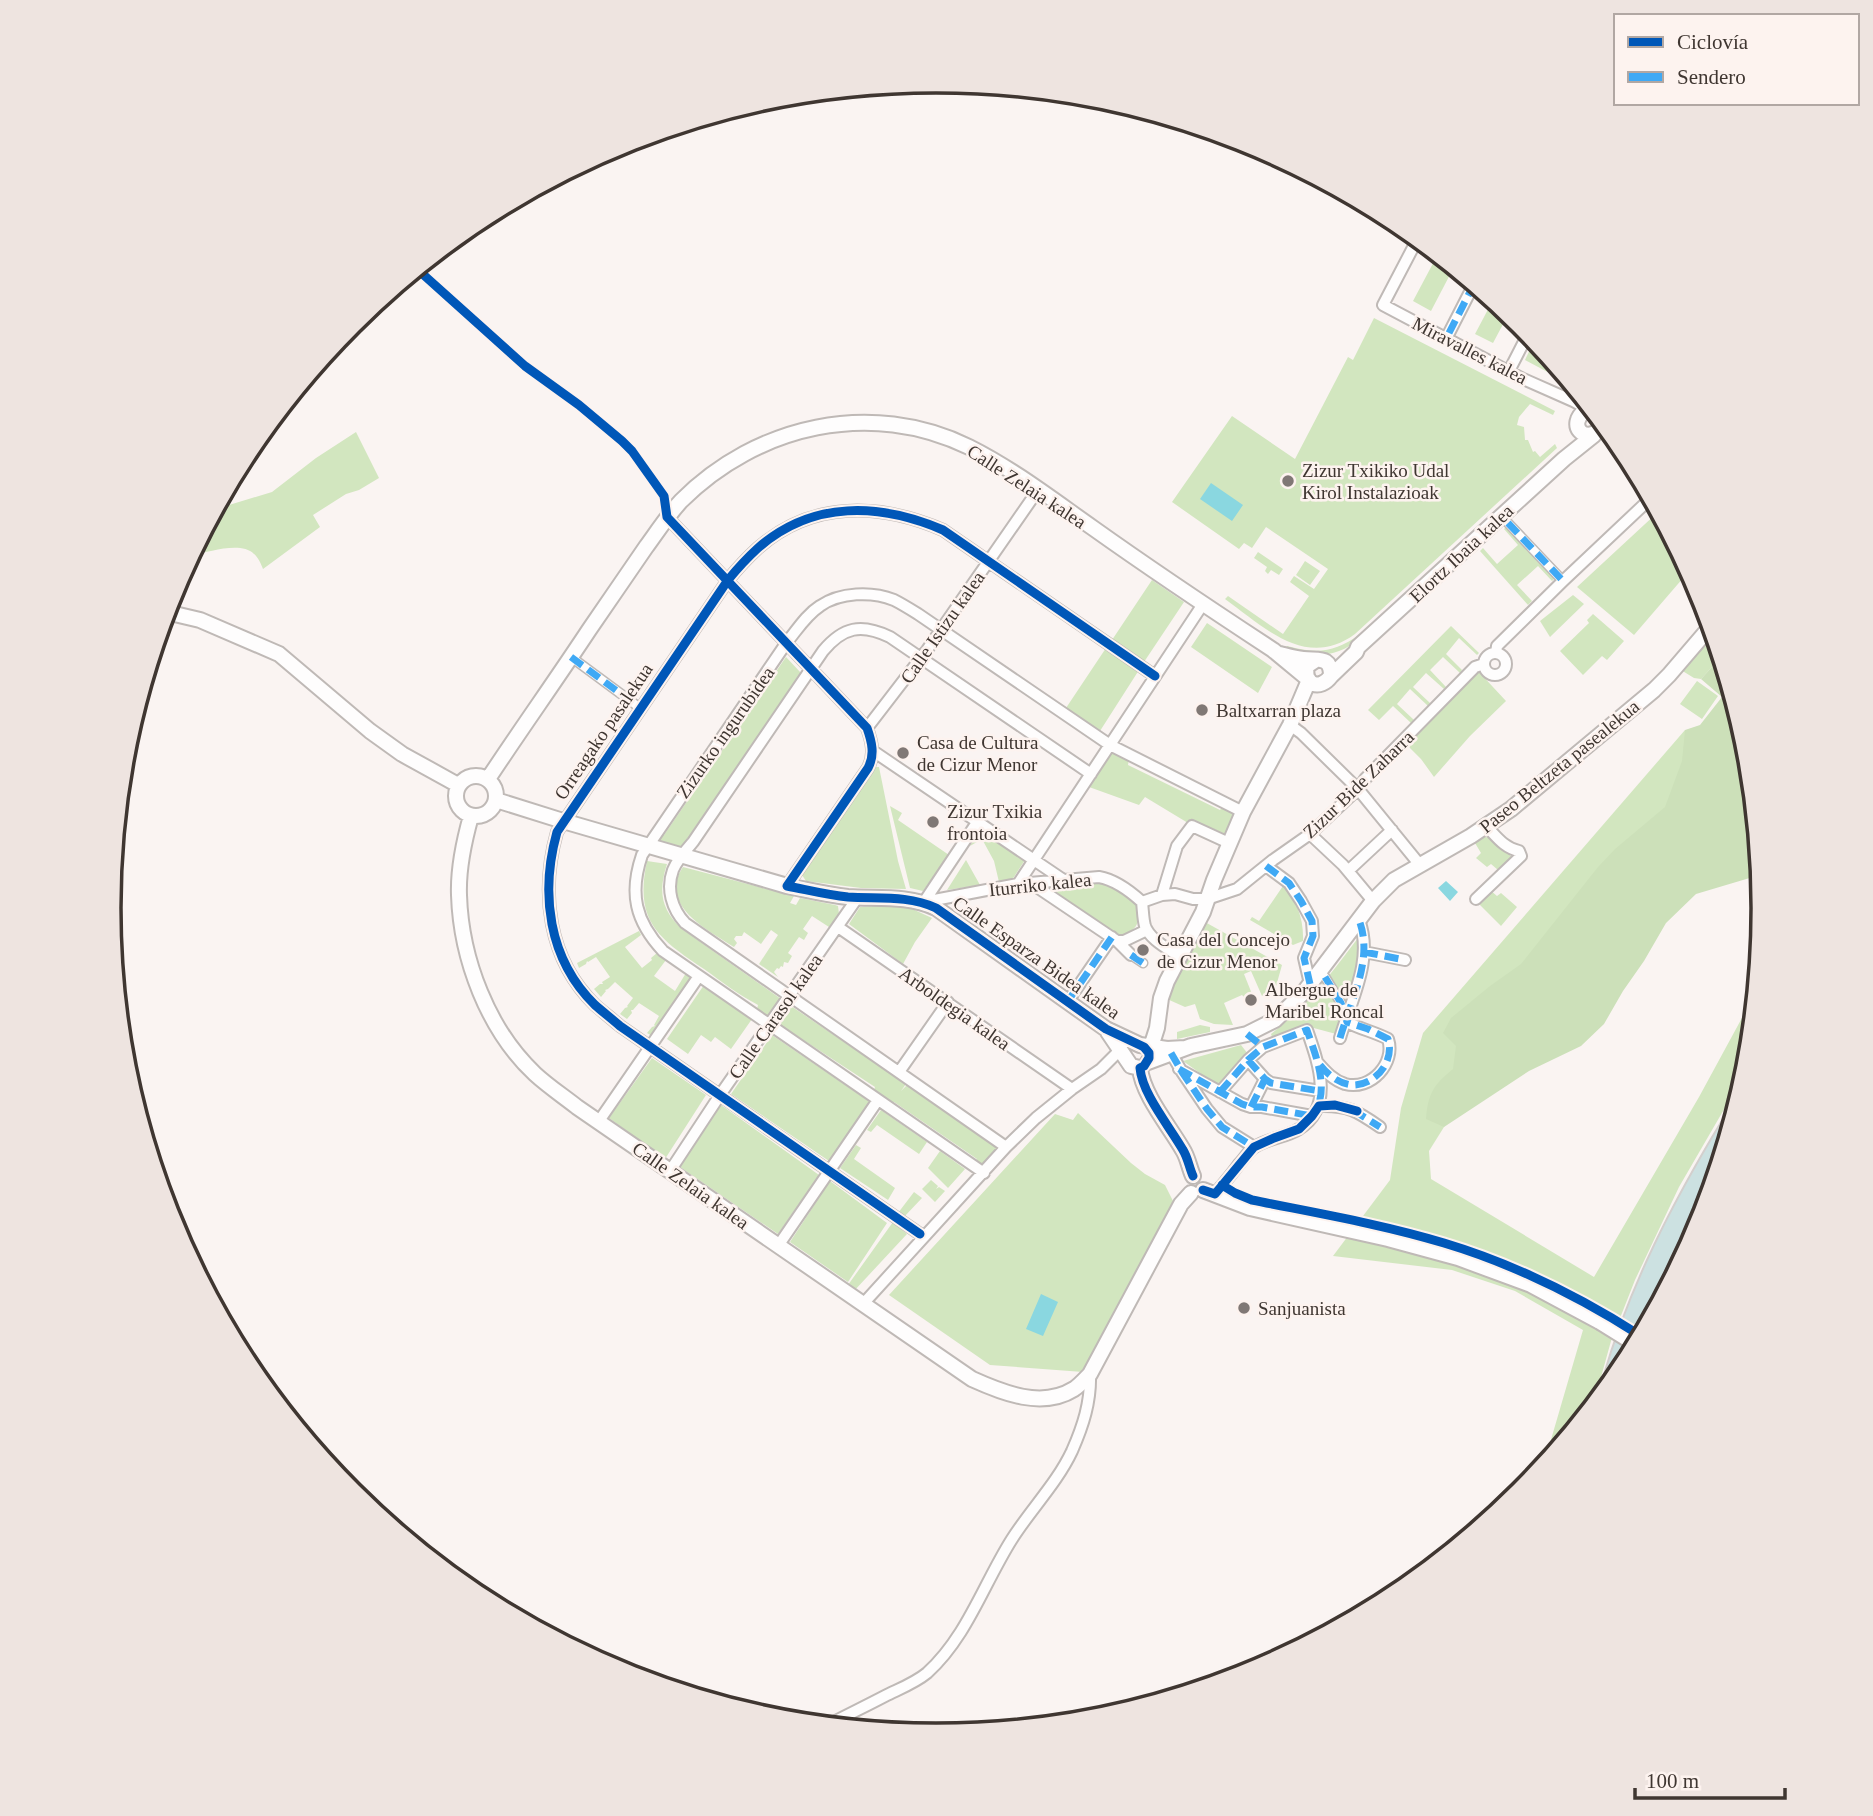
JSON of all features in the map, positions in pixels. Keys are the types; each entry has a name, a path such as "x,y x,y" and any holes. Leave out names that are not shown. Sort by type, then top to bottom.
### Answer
{"highway":[{"path":"1628,1340 1664,1248 1711,1160"}],"street":[{"name":"Miravalles kalea","path":"1413,247 1384,305 1557,395 1584,417"},
{"path":"1449,333 1470,292"},
{"path":"1508,371 1523,343"},
{"path":"1584,417 1586,435 1597,431"},
{"name":"Elortz Ibaia kalea","path":"1564,459 1575,442 1584,417"},
{"name":"Calle Zelaia kalea","path":"488,779 667,517 680,502 720,468 760,446 808,430 833,425 878,422 899,425 952,440 981,453 1276,653 1308,679"},
{"name":"Elortz Ibaia kalea","path":"1320,660 1349,653 1359,647 1564,459 1597,432"},
{"name":"Calle Istizu kalea","path":"867,728 921,657 1038,490"},
{"path":"1496,653 1497,646 1645,504"},
{"name":"Orreagako pasalekua","path":"920,1234 620,1026 594,1004 568,970 553,933 548,887 551,855 557,832 728,580 772,537 805,520 844,510 883,511 922,521 943,530 1155,676"},
{"path":"667,517 867,728 873,751 869,768 787,886"},
{"path":"1508,523 1563,581"},
{"name":"Zizurko ingurubidea","path":"984,1173 663,951 650,937 643,923 634,890 640,861 647,846 787,642 808,615 830,601 855,594 893,600 918,614 1110,745 1243,812"},
{"path":"1018,884 1203,604"},
{"path":"176,614 200,620 279,654 370,731 402,754 458,785"},
{"name":"Zizurko ingurubidea","path":"1006,1147 685,923 673,907 670,896 673,869 833,639 857,629 878,631 921,657 1091,774"},
{"name":"Paseo Beltzeta pasealekua","path":"1145,1056 1247,1034 1275,1020 1304,992 1373,901 1394,880 1511,809 1654,690 1704,634"},
{"name":"Elortz Ibaia kalea","path":"1292,722 1359,647"},
{"name":"Calle Zelaia kalea","path":"1276,653 1320,660"},
{"path":"1496,653 1505,659 1506,666 1503,672 1493,675 1487,671 1484,664 1489,655 1496,653"},
{"path":"571,657 640,708"},
{"path":"1320,660 1330,666 1328,680 1317,685 1308,679 1306,670 1307,666 1320,660"},
{"name":"Zizur Bide Zaharra","path":"1208,899 1237,889 1310,834 1358,789 1475,667 1484,664"},
{"name":"Elortz Ibaia kalea","path":"1208,899 1243,812 1292,722 1307,689 1308,679"},
{"path":"1292,722 1358,789 1420,865"},
{"path":"873,751 1062,879"},
{"path":"480,775 488,779 495,787 496,800 491,810 481,816 471,816 461,810 456,800 458,785 468,777 480,775"},
{"name":"Calle Esparza Bidea kalea","path":"496,800 787,886 821,893 924,902 1145,1056"},
{"name":"Calle Zelaia kalea","path":"471,816 461,866 459,894 466,949 487,1007 505,1037 533,1073 577,1107 972,1379 1018,1396 1038,1399 1057,1396 1074,1389 1090,1374"},
{"path":"924,902 978,821"},
{"path":"1162,895 1177,846 1192,826 1230,843"},
{"path":"1476,899 1521,856 1519,851 1502,843 1486,826"},
{"path":"1348,871 1392,830"},
{"path":"1310,834 1348,871 1373,901"},
{"path":"1266,866 1289,883 1311,921 1313,936 1304,957 1310,984"},
{"name":"Iturriko kalea","path":"924,902 1018,884 1099,877 1110,879 1142,902"},
{"path":"1031,883 1115,939 1131,956 1143,963"},
{"path":"1181,957 1161,944 1147,930 1142,902 1175,894 1208,899 1181,957 1167,981 1161,998 1157,1027 1145,1056 1141,1078 1185,1152 1193,1176 1203,1179 1203,1192"},
{"name":"Calle Carasol kalea","path":"670,1171 858,897"},
{"path":"1340,1038 1362,974 1364,933 1359,920"},
{"name":"Arboldegia kalea","path":"838,927 1072,1089"},
{"path":"1115,939 1124,941 1147,930"},
{"path":"1068,1001 1115,939"},
{"path":"1364,952 1405,960"},
{"path":"599,1121 699,976"},
{"path":"1318,1062 1329,1076 1354,1085 1366,1082 1382,1071 1390,1046 1388,1039 1347,1023 1341,1003 1325,977"},
{"path":"899,1072 947,1002"},
{"name":"Calle Esparza Bidea kalea","path":"1106,1029 1124,1055"},
{"path":"843,1717 925,1674 959,1634 999,1560 1071,1452 1087,1410 1091,1393 1090,1374 1181,1204 1203,1192 1254,1147 1298,1129 1319,1106 1321,1080 1307,1030 1263,1047 1220,1092"},
{"path":"1247,1034 1263,1047"},
{"path":"1178,1051 1180,1069 1207,1109 1222,1127 1254,1147"},
{"path":"863,1304 1006,1147 1036,1118 1072,1089 1124,1055 1131,1066 1145,1056"},
{"path":"1248,1060 1271,1083 1320,1091"},
{"path":"1180,1069 1242,1104 1312,1116"},
{"path":"1251,1107 1265,1079"},
{"path":"778,1246 878,1101"},
{"path":"1319,1106 1335,1105 1357,1111 1380,1127"},
{"path":"1203,1192 1250,1208 1388,1239 1458,1258 1531,1285 1628,1339"}],"green space":[{"path":"1434,262 1450,275 1431,311 1413,301"},
{"path":"1488,309 1504,323 1493,343 1475,334"},
{"path":"1374,318 1555,411 1553,415 1530,404 1519,417 1517,425 1524,427 1525,440 1528,440 1533,452 1540,457 1555,444 1557,448 1355,634 1337,644 1320,648 1303,646 1270,632 1225,599 1228,596 1283,634 1309,596 1290,582 1294,576 1314,589 1328,569 1266,527 1252,548 1244,543 1239,549 1172,502 1232,416 1295,459 1348,357 1353,360"},
{"path":"1530,350 1553,375 1525,360"},
{"path":"356,432 379,478 346,494 313,515 320,527 263,569 255,555 241,548 202,553 227,506 272,492"},
{"path":"1652,517 1682,579 1634,635 1577,587"},
{"path":"1507,526 1555,578 1552,581 1538,566 1517,585 1532,601 1528,605 1480,551 1483,548 1497,564 1518,545 1504,529"},
{"path":"1258,552 1283,569 1279,575 1271,570 1268,574 1265,571 1267,567 1254,558"},
{"path":"1305,561 1320,571 1310,585 1296,575"},
{"path":"1152,580 1184,602 1144,662 1112,640"},
{"path":"1573,595 1584,604 1550,637 1540,621"},
{"path":"1593,614 1624,641 1607,660 1602,656 1583,675 1560,651 1589,623 1587,620"},
{"path":"1207,623 1272,667 1258,693 1191,647"},
{"path":"1451,626 1479,653 1477,655 1459,638 1446,654 1462,670 1460,673 1443,657 1430,670 1446,687 1444,689 1426,673 1413,687 1430,703 1428,706 1410,689 1397,704 1414,720 1411,723 1393,706 1379,720 1368,710"},
{"path":"1360,634 1362,637 1334,653 1316,655 1283,651 1287,646 1325,650 1342,645"},
{"path":"1707,642 1714,665 1701,679 1681,670"},
{"path":"1106,648 1139,670 1100,731 1066,708"},
{"path":"786,657 801,673 681,848 659,842 659,834 664,835"},
{"path":"1714,665 1736,749 1745,802 1751,878 1696,894 1666,923 1604,1024 1581,1046 1529,1071 1444,1127 1426,1119 1433,1091 1453,1069 1456,1046 1443,1033 1451,1018 1521,964 1598,867 1665,807 1682,761 1685,730 1700,725 1722,697 1701,679"},
{"path":"1479,672 1506,701 1434,777 1407,745"},
{"path":"1697,681 1718,696 1702,719 1680,704"},
{"path":"1685,730 1689,783 1471,1063 1444,1127 1429,1151 1431,1179 1594,1277 1745,1014 1728,1103 1679,1187 1635,1280 1611,1341 1600,1380 1549,1446 1583,1330 1515,1291 1452,1270 1333,1256 1390,1180 1401,1108 1423,1033"},
{"path":"1109,752 1117,752 1129,759 1128,765 1220,810 1223,806 1235,812 1225,834 1193,820 1188,823 1145,797 1139,805 1089,787"},
{"path":"876,767 879,767 906,889 861,888 806,881 802,875"},
{"path":"890,806 902,813 898,820 949,855 923,891 910,888"},
{"path":"980,830 1025,860 1012,880 999,882 994,861 982,839 970,846"},
{"path":"1485,837 1492,838 1512,857 1498,870 1491,864 1487,867 1476,858 1481,853 1475,843"},
{"path":"966,860 980,885 947,890"},
{"path":"647,861 667,864 663,900 675,922 781,999 769,1019 757,1009 758,1005 674,947 653,926 644,899"},
{"path":"683,867 794,896 790,903 796,905 800,898 835,905 838,906 839,914 829,927 812,916 803,929 808,933 804,940 799,937 788,953 792,956 788,963 784,962 783,967 774,972 778,977 759,964 778,935 771,930 761,944 744,932 742,936 736,936 734,939 737,943 734,947 700,924 681,905 676,893 677,881"},
{"path":"1090,881 1113,886 1132,899 1139,911 1135,928 1117,936 1045,889 1045,886"},
{"path":"1285,883 1296,904 1302,925 1303,941 1293,945 1250,920 1252,917 1259,921"},
{"path":"1490,890 1497,896 1501,893 1517,907 1501,926 1477,902"},
{"path":"860,907 908,907 932,918 903,964 849,924"},
{"path":"1205,922 1282,965 1275,990 1262,996 1251,971 1244,974 1252,994 1244,997 1242,995 1224,1003 1233,1025 1214,1024 1200,1019 1195,1004 1185,1007 1167,999"},
{"path":"639,931 641,935 625,947 642,968 657,953 666,960 654,976 675,991 686,973 691,978 652,1036 647,1033 655,1026 659,1016 639,1003 631,1010 632,1013 627,1019 620,1014 633,998 615,982 601,997 594,989 610,977 596,957 579,968 577,963"},
{"path":"1361,934 1356,970 1336,1034 1310,1027 1275,1039 1272,1037 1271,1034 1319,987"},
{"path":"704,985 752,1019 731,1049 715,1037 711,1042 701,1035 688,1054 667,1039"},
{"path":"791,1006 906,1084 901,1091 907,1085 1000,1149 982,1167 975,1162 977,1159 894,1102 892,1104 874,1090 875,1087 779,1024"},
{"path":"1200,1025 1210,1027 1210,1032 1177,1039 1177,1032"},
{"path":"772,1035 870,1102 829,1161 731,1094"},
{"path":"1241,1045 1248,1054 1218,1086 1183,1061"},
{"path":"652,1058 706,1095 665,1159 609,1118"},
{"path":"721,1105 819,1175 778,1234 680,1167"},
{"path":"881,1110 927,1142 919,1154 877,1125 871,1132 867,1130"},
{"path":"1078,1113 1131,1163 1165,1185 1173,1201 1083,1372 990,1365 889,1295 1055,1114 1073,1120"},
{"path":"856,1145 861,1148 854,1159 895,1188 888,1200 840,1168"},
{"path":"940,1151 965,1169 948,1188 928,1168"},
{"path":"931,1180 938,1186 936,1189 939,1187 945,1191 935,1202 922,1189"},
{"path":"830,1181 887,1223 848,1282 790,1242"},
{"path":"914,1192 922,1198 904,1217 898,1213"},
{"path":"893,1222 907,1234 854,1291 848,1285"}],"water":[{"path":"1211,483 1243,505 1232,521 1200,499"},
{"path":"1446,881 1458,892 1450,901 1438,888"},
{"path":"1041,1294 1058,1302 1043,1336 1026,1329"}],"marked path":[{"path":"1449,333 1470,292"},
{"path":"1508,523 1563,581"},
{"path":"571,657 640,708"},
{"path":"1266,866 1289,883 1312,921 1313,936 1304,958 1310,984"},
{"path":"1340,1038 1362,964 1363,935 1359,920"},
{"path":"1068,1001 1112,937"},
{"path":"1364,952 1405,960"},
{"path":"1131,955 1143,963"},
{"path":"1320,1065 1339,1081 1361,1084 1382,1070 1389,1055 1388,1039 1347,1022 1341,1003 1325,977"},
{"path":"1220,1092 1263,1047 1307,1030 1321,1080 1320,1101 1316,1110"},
{"path":"1247,1034 1263,1047"},
{"path":"1171,1053 1207,1109 1222,1127 1254,1147"},
{"path":"1248,1060 1271,1083 1320,1091"},
{"path":"1179,1069 1242,1104 1312,1116"},
{"path":"1251,1107 1265,1079"},
{"path":"1353,1110 1380,1127"}],"cycle path":[{"path":"423,275 525,366 579,405 632,451 664,496 667,517 867,728 872,748 868,768 787,886 840,896 904,899 936,908 1106,1029 1144,1047 1149,1058 1140,1068"},
{"path":"920,1234 620,1026 595,1005 579,987 567,967 552,924 549,878 557,832 731,576 758,548 779,532 824,514 871,511 919,521 943,530 1155,676"},
{"path":"1140,1068 1146,1089 1185,1153 1193,1176"},
{"path":"1203,1190 1215,1194 1254,1147 1299,1129 1319,1106 1335,1105 1357,1111"},
{"path":"1222,1185 1252,1200 1396,1230 1470,1251 1546,1283 1633,1331"}],"place":[{"name":"Zizur Txikiko Udal Kirol Instalazioak","path":"1288,481"},
{"name":"Baltxarran plaza","path":"1202,710"},
{"name":"Casa de Cultura de Cizur Menor","path":"903,753"},
{"name":"Zizur Txikia frontoia","path":"933,822"},
{"name":"Casa del Concejo de Cizur Menor","path":"1143,950"},
{"name":"Albergue de Maribel Roncal","path":"1251,1000"},
{"name":"Sanjuanista","path":"1244,1308"}]}
